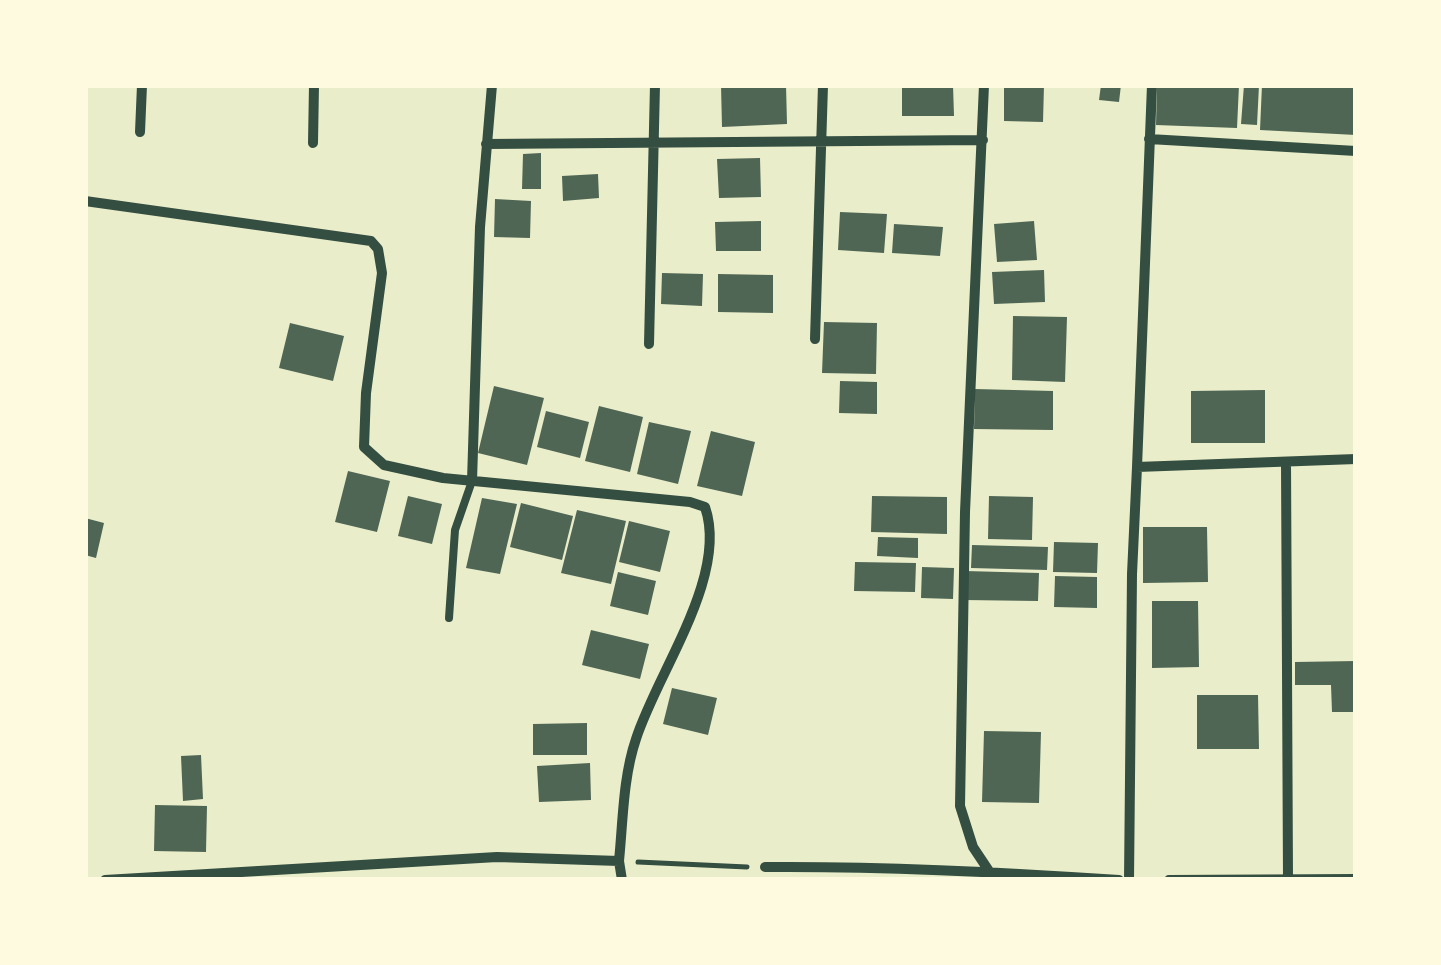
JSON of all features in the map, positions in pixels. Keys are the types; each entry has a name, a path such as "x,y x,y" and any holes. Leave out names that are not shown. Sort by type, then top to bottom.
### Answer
{"street":[{"path":"140,132 142,85"},
{"path":"313,142 314,85"},
{"path":"472,481 486,144 492,85"},
{"path":"649,344 654,85"},
{"path":"815,339 823,85"},
{"path":"984,85 965,512 960,806 974,847 988,871"},
{"path":"1129,880 1132,574 1152,85"},
{"path":"1150,139 1356,151"},
{"path":"486,144 983,140"},
{"path":"85,200 370,240 378,249 382,273 366,393 364,447 384,465 472,481 690,502 705,507 712,545 692,611 636,739 619,861 622,880"},
{"path":"1137,467 1356,459"},
{"path":"1286,462 1288,879"},
{"path":"104,880 286,874 497,857 619,861"},
{"path":"765,868 848,866 1118,880"},
{"path":"1169,880 1356,879"}],"lane":[{"path":"449,618 455,530 472,481"}],"path":[{"path":"619,861 765,868"}],"building":[{"path":"721,85 786,85 787,124 722,127"},
{"path":"902,85 953,85 954,116 902,116"},
{"path":"1004,85 1044,85 1043,122 1004,121"},
{"path":"1101,85 1121,85 1119,102 1099,100"},
{"path":"1157,85 1239,85 1237,128 1156,125"},
{"path":"1244,85 1259,85 1257,125 1241,124"},
{"path":"1262,85 1356,85 1356,135 1260,130"},
{"path":"541,153 541,189 522,189 523,154"},
{"path":"760,158 761,197 719,198 717,159"},
{"path":"598,174 599,198 563,201 562,176"},
{"path":"495,199 531,201 530,238 494,237"},
{"path":"840,212 887,214 884,253 838,250"},
{"path":"761,221 761,251 716,251 715,222"},
{"path":"1034,221 1037,260 997,262 994,224"},
{"path":"894,224 943,227 940,256 892,253"},
{"path":"1044,270 1045,302 994,304 992,272"},
{"path":"662,273 703,274 702,306 661,304"},
{"path":"718,274 773,275 773,313 718,312"},
{"path":"1013,316 1067,317 1065,382 1012,380"},
{"path":"824,322 877,323 876,374 822,373"},
{"path":"290,323 344,336 333,381 279,368"},
{"path":"840,381 877,382 877,414 839,413"},
{"path":"494,386 544,398 527,465 478,453"},
{"path":"975,389 1053,391 1053,430 974,429"},
{"path":"1265,390 1265,443 1191,443 1191,391"},
{"path":"599,406 643,417 630,472 585,461"},
{"path":"546,411 589,422 580,458 537,447"},
{"path":"649,422 691,431 678,484 637,474"},
{"path":"711,431 755,442 742,496 697,486"},
{"path":"348,471 390,481 377,532 335,522"},
{"path":"408,496 442,504 432,544 398,536"},
{"path":"872,496 947,497 947,534 871,532"},
{"path":"989,496 1033,497 1032,540 988,539"},
{"path":"482,498 517,504 500,574 466,568"},
{"path":"521,503 573,516 562,560 510,547"},
{"path":"577,510 626,521 611,584 561,573"},
{"path":"85,518 104,523 96,558 85,555"},
{"path":"629,521 670,531 660,572 619,562"},
{"path":"1143,527 1207,527 1208,582 1143,583"},
{"path":"878,537 918,538 918,558 877,556"},
{"path":"1054,542 1098,543 1097,573 1053,572"},
{"path":"972,545 1048,547 1047,570 971,568"},
{"path":"855,562 916,563 915,592 854,591"},
{"path":"922,567 954,568 953,599 921,598"},
{"path":"965,571 1039,573 1038,601 964,600"},
{"path":"618,572 656,581 648,615 610,606"},
{"path":"1055,576 1097,577 1097,608 1054,607"},
{"path":"1152,601 1198,601 1199,667 1152,668"},
{"path":"591,630 649,644 640,679 582,665"},
{"path":"1356,661 1356,712 1332,712 1331,685 1295,685 1295,662"},
{"path":"672,688 717,698 708,735 663,724"},
{"path":"1197,695 1258,695 1259,749 1197,749"},
{"path":"587,723 587,755 533,755 533,724"},
{"path":"984,731 1041,732 1039,803 982,802"},
{"path":"201,755 203,799 183,801 181,756"},
{"path":"590,763 591,800 539,802 537,766"},
{"path":"155,805 207,806 206,852 154,851"}]}
